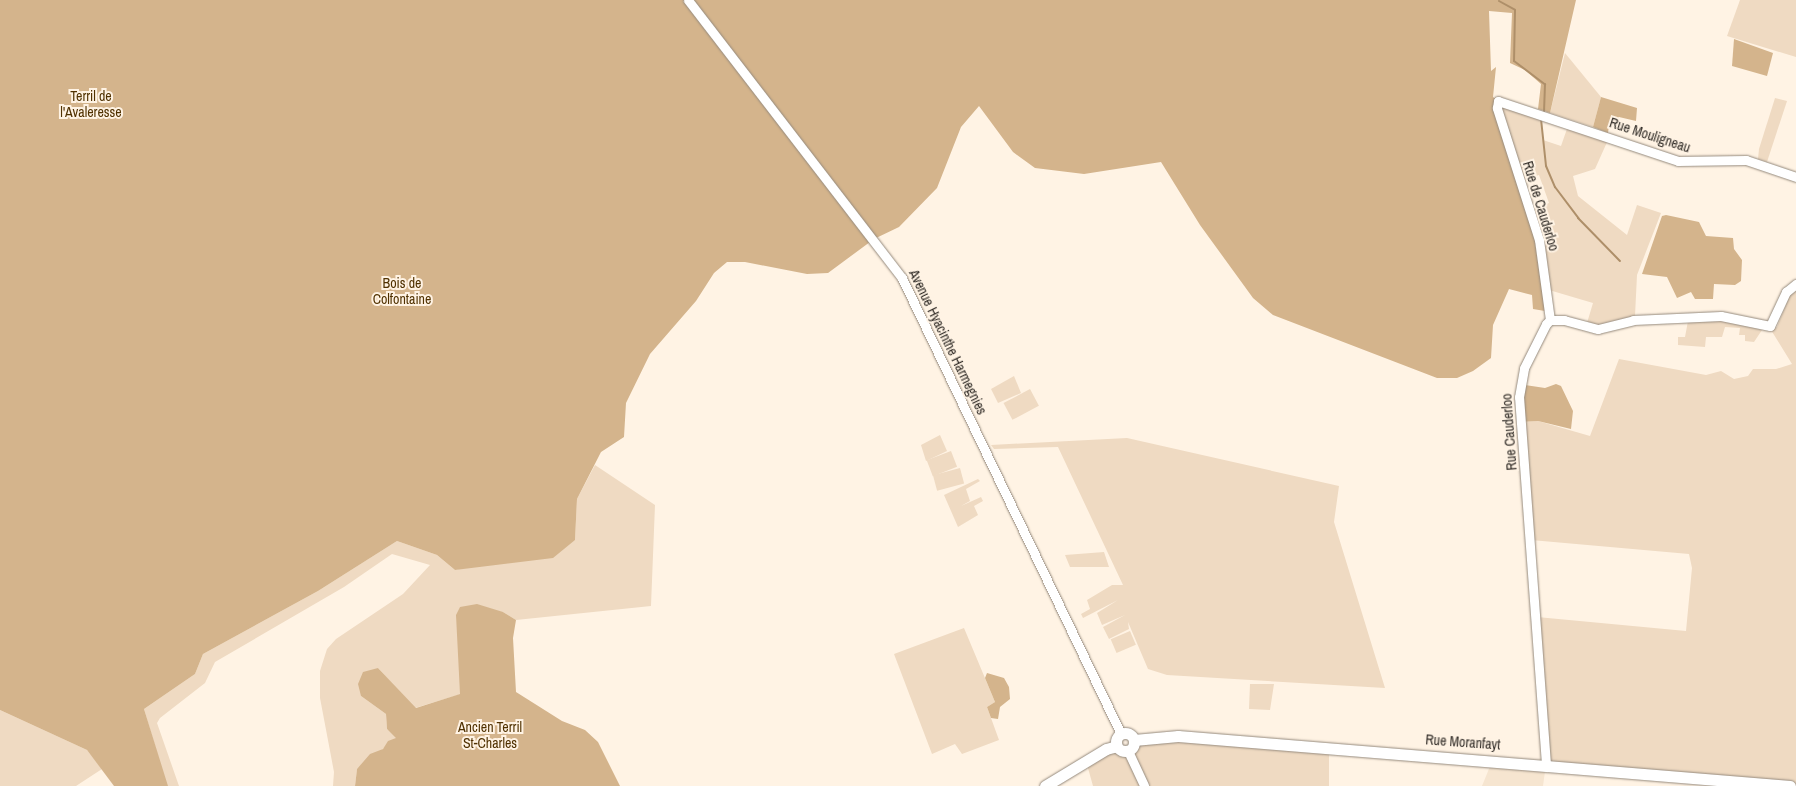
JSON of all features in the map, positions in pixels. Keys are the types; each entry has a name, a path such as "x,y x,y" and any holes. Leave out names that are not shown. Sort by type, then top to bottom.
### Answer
{"main road":[{"path":"1045,786 1106,750 1117,746 1128,751 1134,740 1129,734 1122,734 1117,746"},
{"name":"Rue Moranfayt","path":"1134,740 1178,736 1546,764 1790,786"}],"street":[{"name":"Avenue Hyacinthe Harmegnies","path":"688,0 902,278 1122,734"},
{"name":"Rue Mouligneau","path":"1498,101 1678,161 1746,160 1796,178"},
{"name":"Rue de Cauderloo","path":"1498,101 1496,108 1539,240 1550,320"},
{"path":"1550,320 1564,320 1598,329 1633,320 1721,316 1770,326 1786,292 1796,284"},
{"name":"Rue Cauderloo","path":"1546,764 1520,397 1524,368 1550,320"},
{"path":"1128,751 1144,786"}],"shaded area":[{"path":"1740,0 1796,0 1796,57 1727,36"},
{"path":"1565,53 1601,97 1593,127 1550,113"},
{"path":"1775,98 1787,101 1767,162 1758,159 1759,149"},
{"path":"1507,106 1541,119 1543,140 1561,146 1568,126 1608,140 1595,169 1573,176 1578,196 1627,235 1637,205 1661,213 1637,275 1635,316 1598,325 1587,323 1593,303 1549,290 1532,210 1549,203 1539,175 1523,180 1501,109"},
{"path":"1796,289 1796,786 1546,764 1537,617 1686,631 1692,568 1689,554 1531,540 1521,422 1538,421 1590,436 1619,359 1706,375 1721,371 1734,379 1748,376 1753,369 1776,369 1792,364 1771,330 1777,327 1791,292"},
{"path":"1688,321 1736,321 1762,330 1754,342 1745,341 1745,335 1739,335 1740,328 1725,327 1722,337 1706,337 1705,347 1678,345 1678,337 1685,337"},
{"path":"1014,376 1021,393 998,403 991,389"},
{"path":"1030,389 1039,406 1012,420 1004,403"},
{"path":"940,435 947,451 926,461 921,445"},
{"path":"1127,438 1339,486 1334,522 1385,688 1167,675 1148,669 1128,622 1129,629 1109,639 1103,627 1125,615 1102,625 1097,613 1118,600 1083,618 1081,614 1090,609 1087,600 1112,585 1123,585 1058,447 994,449 991,445"},
{"path":"951,451 957,467 933,476 927,460"},
{"path":"595,465 655,505 651,606 516,620 503,612 461,678 461,694 415,708 378,668 361,696 386,714 387,729 397,738 357,769 355,786 333,786 334,772 320,698 320,671 327,649 336,639 403,594 430,565 392,554 344,587 215,662 205,683 160,718 157,723 179,786 167,786 144,709 195,674 203,654 318,591 397,541 437,555 455,570 575,540 577,499"},
{"path":"960,468 964,483 937,491 933,475"},
{"path":"978,479 980,481 966,489 970,501 961,506 981,497 983,501 974,506 978,515 958,527 944,495"},
{"path":"1104,552 1109,567 1070,567 1065,555"},
{"path":"964,628 995,702 987,707 999,740 962,754 955,744 932,754 894,654"},
{"path":"1130,631 1136,645 1117,653 1111,639"},
{"path":"1250,684 1274,684 1270,710 1249,709"},
{"path":"0,710 87,750 102,769 76,786 0,786"},
{"path":"1142,740 1329,747 1329,786 1093,786 1086,761 1116,749 1128,760 1134,758 1135,748"},
{"path":"1493,759 1546,764 1543,786 1482,786"}],"green space":[{"name":"Bois de Colfontaine","path":"0,0 1576,0 1550,113 1538,109 1541,84 1525,70 1510,63 1512,13 1489,11 1491,71 1496,67 1493,97 1498,101 1531,214 1545,311 1533,309 1532,295 1509,289 1493,325 1491,358 1473,371 1457,378 1437,378 1273,315 1253,298 1200,225 1161,162 1084,174 1035,168 1013,152 979,106 961,127 937,188 899,227 874,239 828,273 807,274 745,262 727,262 714,273 696,301 650,354 626,403 624,437 601,452 577,499 575,540 553,558 455,570 437,555 397,541 318,591 203,654 195,674 144,709 168,786 114,786 87,750 0,710"},
{"path":"1734,39 1773,53 1767,76 1732,66"},
{"path":"1601,97 1637,108 1636,121 1619,117 1609,125 1608,133 1593,127"},
{"path":"1666,215 1699,222 1706,236 1733,238 1734,249 1742,260 1741,281 1735,285 1714,284 1713,299 1695,299 1691,292 1677,298 1667,277 1642,274 1662,216"},
{"path":"1556,384 1561,386 1573,411 1571,429 1538,421 1521,422 1519,397 1525,385 1545,388"},
{"name":"Ancien Terril St-Charles","path":"477,604 503,612 516,620 513,638 516,692 562,721 585,730 598,742 620,786 355,786 357,769 370,754 383,749 388,741 396,738 387,729 386,714 361,696 358,684 363,672 378,668 416,708 460,694 456,615 460,607"},
{"path":"987,673 1004,678 1009,687 1010,699 1000,707 998,719 991,718 987,707 995,702 985,678"}],"waterway":[{"path":"1499,1 1515,10 1514,61 1545,84 1544,111"},
{"path":"1541,119 1546,166 1555,187 1578,218 1620,261"}],"park label":[{"name":"Terril de l'Avaleresse","path":"91,104"}]}
